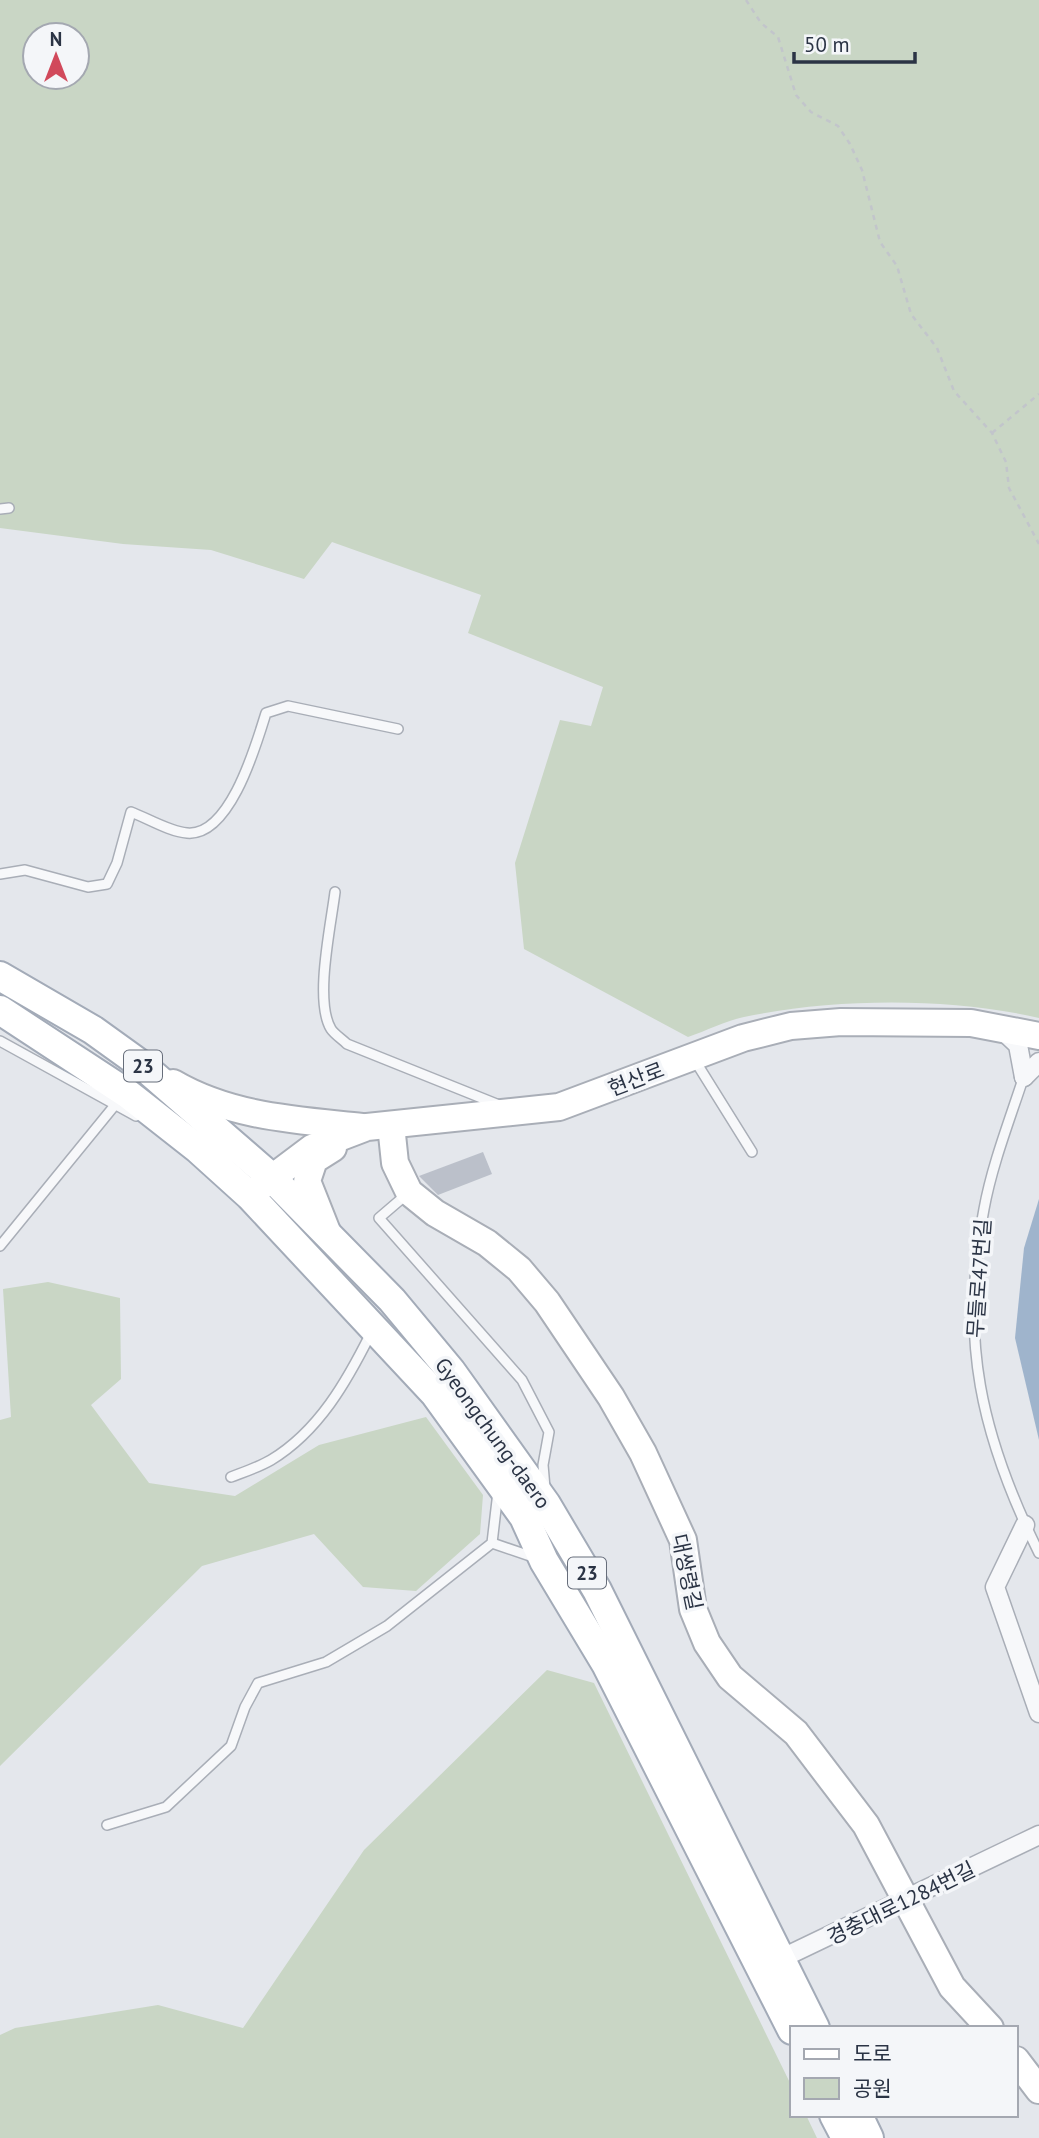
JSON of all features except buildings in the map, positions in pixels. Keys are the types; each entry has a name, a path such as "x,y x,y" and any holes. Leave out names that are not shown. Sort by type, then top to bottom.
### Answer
{"main road":[{"name":"Gyeongchung-daero","path":"0,976 93,1030 143,1066 271,1177 392,1300 451,1371 546,1504 597,1590 772,1963 791,2026"},
{"name":"Gyeongchung-daero","path":"0,1010 128,1094 198,1149 250,1196 435,1394 524,1517 544,1561 606,1664 772,1963 815,2026"},
{"path":"835,2117 846,2138"},
{"path":"859,2117 869,2138"}],"street":[{"name":"현산로","path":"250,1196 312,1147 379,1126 559,1107 743,1038 791,1026 915,1021 971,1023 1001,1029 1037,1051"},
{"path":"1001,1029 1018,1045 1024,1077"},
{"path":"1024,1077 1037,1051"},
{"path":"143,1066 199,1098 246,1112 379,1126"},
{"path":"329,1237 307,1181 314,1160 379,1126"},
{"name":"대쌍령길","path":"379,1126 409,1192 435,1213 487,1242 519,1269 547,1302 611,1397 673,1514 683,1540 693,1609 707,1643 730,1677 796,1733 866,1825 952,1987 987,2026"},
{"path":"1025,1525 995,1587 1039,1713"},
{"name":"경충대로1284번길","path":"772,1963 1039,1835"},
{"path":"1018,2063 1039,2090"}],"lane":[{"path":"0,874 25,870 52,875 88,887 107,884 117,863 131,812 187,833 203,830 222,814 248,769 266,713 288,706 398,729"},
{"path":"335,892 324,992 324,1011 331,1030 347,1044 520,1113"},
{"path":"0,1041 198,1149"},
{"path":"693,1057 752,1152"},
{"name":"무들로47번길","path":"1024,1077 984,1207 972,1329 978,1387 996,1456 1025,1525 1038,1548"},
{"path":"0,1246 116,1105"},
{"path":"409,1192 379,1218 522,1380 548,1432 543,1465 546,1504"},
{"path":"231,1477 271,1460 302,1436 327,1409 355,1366 373,1328"},
{"path":"107,1825 166,1807 232,1746 245,1707 258,1683 326,1662 387,1626 492,1543 499,1483"},
{"path":"492,1543 544,1561"}],"path":[{"path":"746,0 761,23 778,37 796,95 811,112 838,126 850,144 862,170 880,242 897,266 911,314 937,348 954,391 992,433 1006,462 1009,488 1039,544"},
{"path":"992,433 1039,394"}],"green space":[{"path":"0,0 1039,0 1039,1018 968,1006 853,1003 744,1017 688,1037 524,949 515,863 560,720 591,726 603,687 468,633 481,595 332,542 304,579 211,550 123,544 0,528"},
{"path":"48,1282 120,1298 121,1379 91,1405 149,1483 235,1496 319,1445 426,1417 483,1495 480,1534 416,1591 363,1587 314,1534 202,1566 0,1766 0,1420 11,1417 3,1289"},
{"path":"547,1670 594,1683 790,2083 790,2117 807,2117 817,2138 0,2138 0,2035 15,2028 158,2005 243,2028 364,1850"}],"water":[{"path":"1039,1199 1039,1440 1015,1338 1024,1248"}]}
